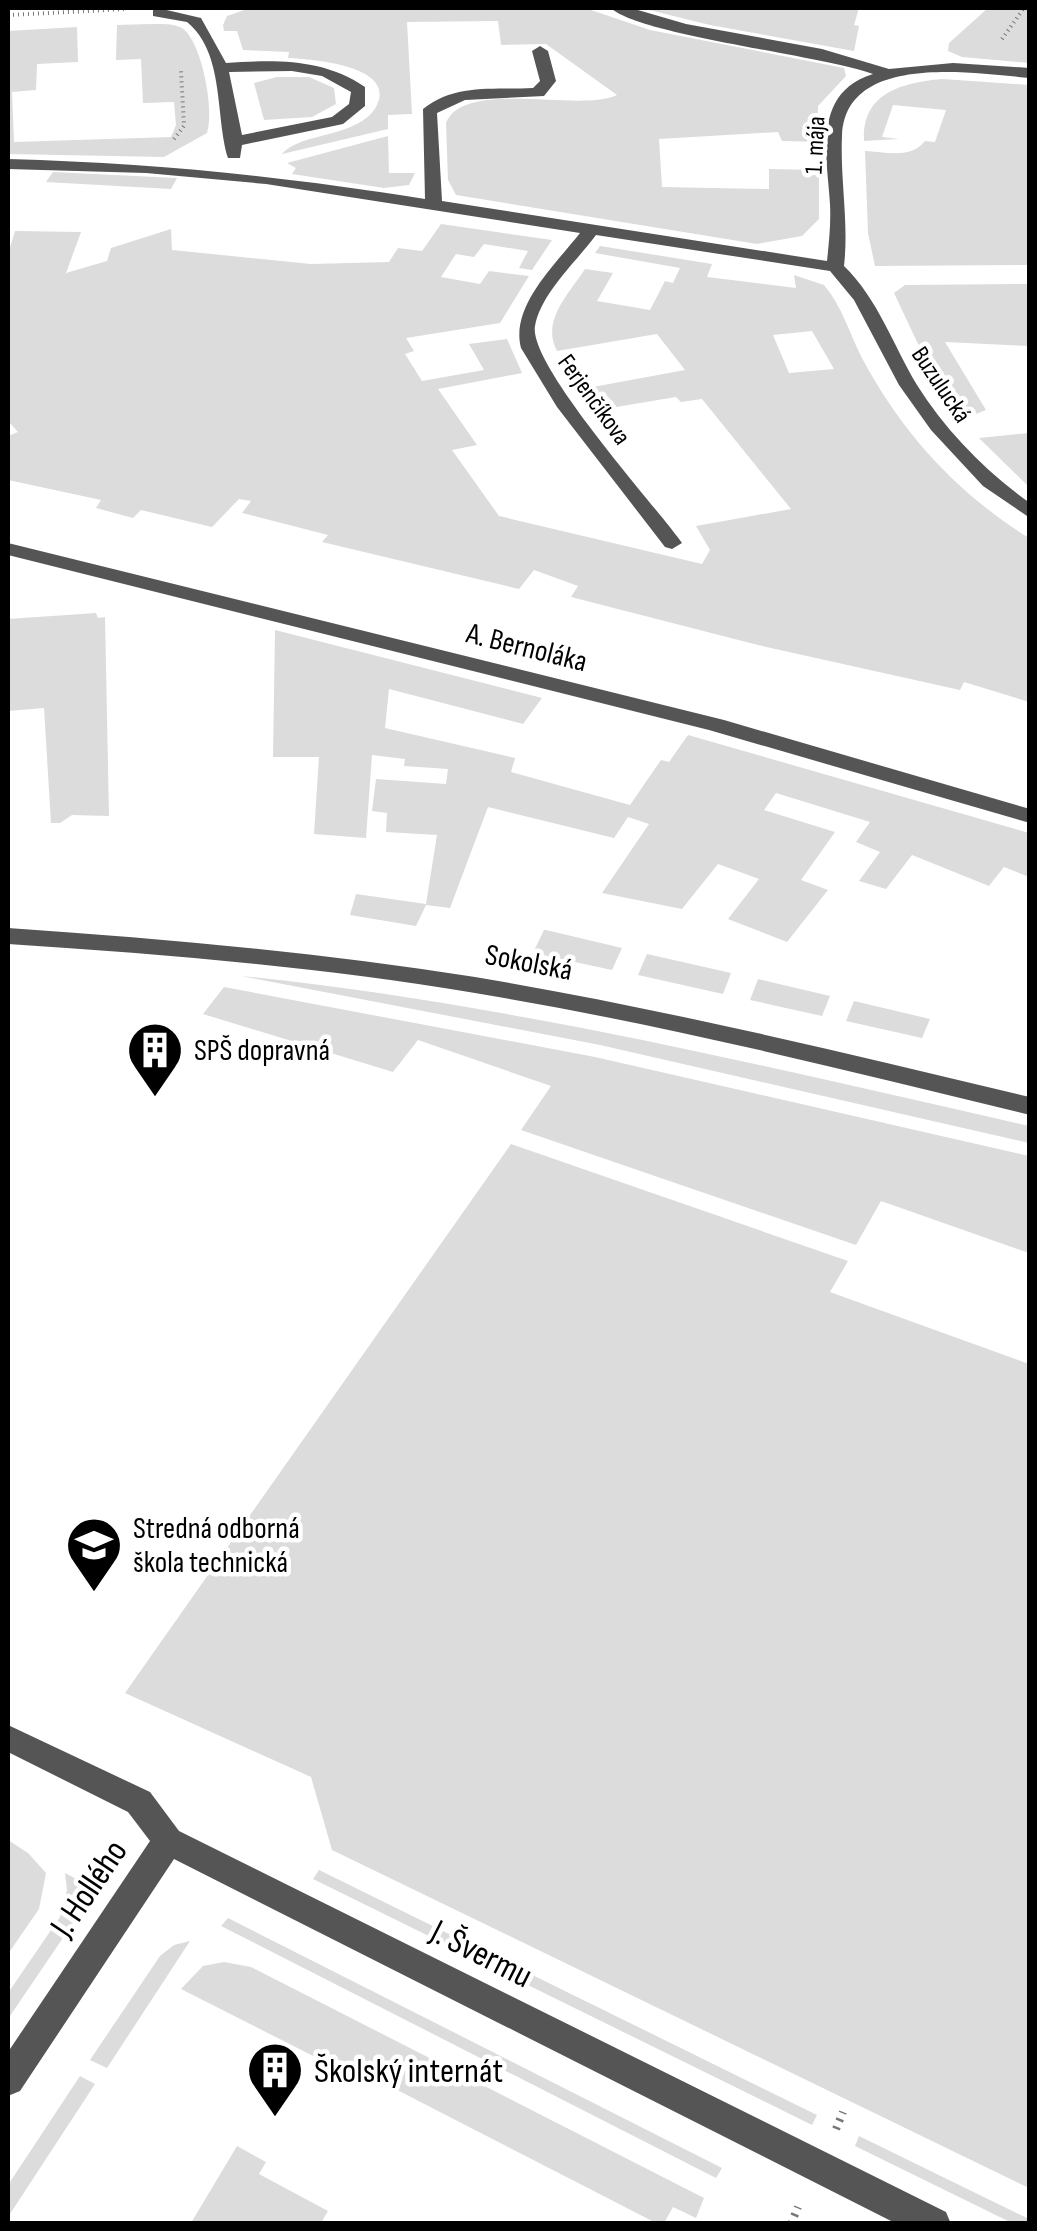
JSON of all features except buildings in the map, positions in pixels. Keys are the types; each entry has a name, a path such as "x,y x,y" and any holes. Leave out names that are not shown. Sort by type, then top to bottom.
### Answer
{"street":[{"path":"189,17 214,8"},
{"path":"618,8 662,22 848,57 889,74"},
{"path":"165,10 200,24 219,68 236,140 230,176"},
{"path":"434,205 429,112 438,102 454,98 538,93 548,81 540,51"},
{"path":"219,68 313,68 343,77 359,90 357,106 337,121 236,140"},
{"name":"1. mája","path":"835,266 840,222 837,114 858,89 889,74 929,68 1030,73"},
{"path":"8,164 230,176 835,266"},
{"name":"Ferjenčíkova","path":"592,228 529,318 526,337 550,384 672,543"},
{"name":"Buzulucká","path":"835,266 860,289 897,365 945,436 982,475 1030,512"},
{"name":"A. Bernoláka","path":"8,549 716,725 1030,816"},
{"name":"Sokolská","path":"8,936 256,956 479,986 649,1018 1030,1106"},
{"name":"J. Švermu","path":"8,1738 138,1802 168,1841 934,2224"},
{"name":"J. Hollého","path":"8,2080 168,1841"}],"path":[{"path":"8,16 133,8"},
{"path":"997,48 1024,8"},
{"path":"169,142 184,126 180,54"},
{"path":"791,2224 798,2206"}],"shaded area":[{"path":"250,8 585,8 650,30 844,68 846,76 818,106 818,142 782,141 778,132 659,139 662,187 769,189 769,169 819,170 819,219 802,236 757,244 456,195 448,180 446,123 457,110 475,102 498,99 577,101 617,95 546,44 501,45 498,21 407,22 412,114 388,115 388,129 282,154 290,147 343,130 368,117 380,93 364,73 348,67 288,58 289,52 243,50 237,31 224,31 223,25 227,16"},
{"path":"641,8 859,8 854,25 859,26 854,51 710,25"},
{"path":"988,8 1029,8 1029,63 962,57 948,51 949,43"},
{"path":"117,25 171,25 189,35 201,61 208,94 207,133 164,157 8,154 8,31 77,27 78,62 37,64 36,90 12,92 14,142 171,137 176,125 174,102 143,103 141,59 116,60"},
{"path":"277,77 309,77 334,88 336,104 312,117 264,120 254,83"},
{"path":"942,79 1029,85 1029,265 875,266 868,233 865,151 905,152 925,141 935,142 946,110 893,105 882,137 899,139 864,141 865,125 877,101 887,94 912,84"},
{"path":"388,136 389,173 415,173 409,185 384,188 292,174 296,168 287,163"},
{"path":"53,172 177,178 171,189 46,182"},
{"path":"441,224 552,240 532,270 519,268 528,251 484,244 474,257 456,254 441,277 480,284 489,271 529,276 500,323 406,338 414,351 405,354 422,381 484,370 469,344 507,339 522,373 438,389 477,445 452,450 499,516 702,564 710,550 696,526 791,509 702,399 681,402 676,397 598,410 582,389 685,370 657,334 557,351 554,319 585,269 613,273 597,301 650,310 665,281 673,283 680,268 595,253 600,246 712,264 707,277 796,288 794,275 824,285 863,360 914,437 956,482 1029,538 1029,702 964,682 960,690 758,645 571,597 578,586 534,570 519,589 322,542 328,535 242,513 251,501 239,499 212,527 141,510 133,518 96,508 101,500 8,480 8,436 18,432 8,421 8,254 15,231 81,232 66,273 107,261 111,248 171,229 172,250 311,264 389,262 398,248 422,251","holes":["812,331 834,369 789,373 773,335"]},
{"path":"1029,284 1029,346 945,342 986,410 963,419 919,346 894,293 905,285"},
{"path":"1030,433 1029,487 979,438"},
{"path":"96,613 98,618 105,617 109,816 72,815 60,823 51,823 44,708 8,711 8,619"},
{"path":"275,630 542,698 523,724 389,689 385,728 515,758 511,772 630,805 661,760 669,762 688,735 1029,833 1029,877 1004,867 989,886 912,855 886,889 859,881 880,852 856,842 870,822 776,793 764,810 835,832 801,880 828,890 787,942 728,919 759,879 718,864 682,909 602,893 649,824 628,817 614,838 488,807 450,908 426,905 416,926 350,915 356,894 426,904 437,835 386,832 387,813 372,811 376,779 446,784 448,769 404,766 405,759 372,755 366,838 314,834 319,757 273,757"},
{"path":"544,930 622,948 612,970 533,953"},
{"path":"647,954 731,973 723,994 638,975"},
{"path":"241,976 440,1003 637,1039 1029,1126 1029,1143 600,1045"},
{"path":"758,979 830,996 822,1016 750,1000"},
{"path":"224,987 595,1057 1029,1156 1029,1253 881,1201 856,1245 521,1130 551,1086 418,1040 393,1072 203,1014"},
{"path":"854,1001 930,1019 922,1038 846,1021"},
{"path":"511,1144 848,1261 830,1292 1029,1364 1029,2188 332,1850 311,1777 125,1693"},
{"path":"8,1840 28,1853 46,1873 39,1909 8,1954"},
{"path":"319,1870 817,2115 812,2125 313,1879"},
{"path":"65,1873 82,1882 75,1920 8,2019 8,1993 60,1917 67,1890"},
{"path":"228,1918 722,2168 716,2178 221,1926"},
{"path":"190,1941 107,2068 90,2060 160,1956 174,1945"},
{"path":"224,1962 251,1967 704,2198 696,2218 673,2207 664,2223 656,2223 331,2056 327,2063 181,1989 203,1966"},
{"path":"80,2076 95,2084 8,2217 8,2185"},
{"path":"859,2136 1029,2219 1029,2223 1012,2223 855,2146"},
{"path":"237,2146 266,2162 259,2174 328,2211 321,2223 191,2223"}],"place":[{"name":"SPŠ dopravná","path":"155,1099"},
{"name":"Stredná odborná škola technická","path":"94,1594"},
{"name":"Školský internát","path":"275,2119"}]}
